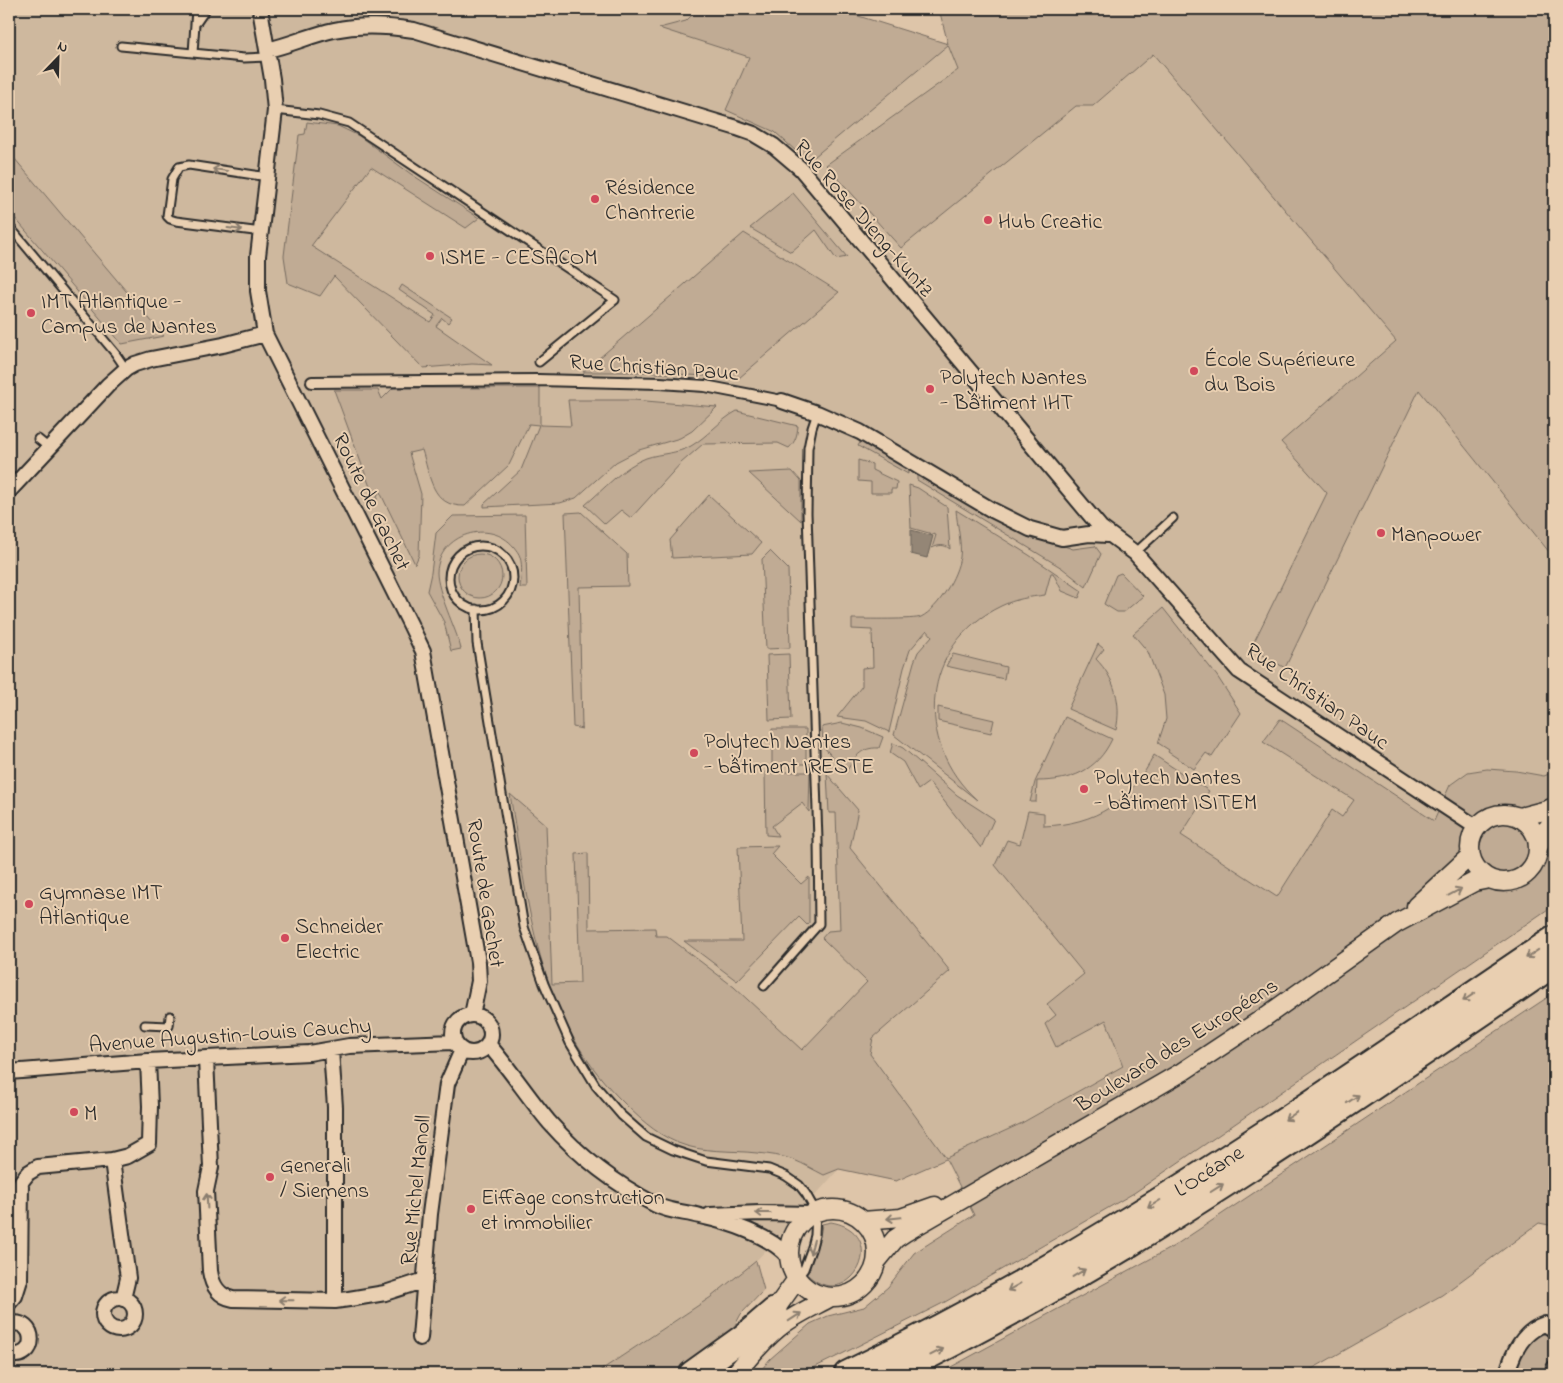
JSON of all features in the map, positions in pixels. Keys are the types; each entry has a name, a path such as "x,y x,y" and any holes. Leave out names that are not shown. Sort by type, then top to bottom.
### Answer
{"highway":[{"name":"L’Océane","path":"847,1374 1005,1292 1118,1226 1277,1126 1554,939"},
{"name":"L’Océane","path":"894,1374 974,1332 1126,1246 1296,1138 1554,964"},
{"path":"692,1374 745,1336 774,1311"}],"street":[{"name":"Route de Gachet","path":"260,9 274,93 275,110 258,256 258,291 265,334 423,651 478,962 479,981 472,1015"},
{"name":"Rue Rose Dieng-Kuntz","path":"268,54 333,30 385,25 414,30 754,134 774,146 807,176 1101,528 1135,553"},
{"path":"9,491 44,444 126,369 135,364 265,334"},
{"name":"Rue Christian Pauc","path":"312,382 538,380 660,383 713,387 782,401 817,413 860,432 992,510 1030,528 1062,538 1089,534 1108,534"},
{"name":"Rue Christian Pauc","path":"1135,553 1239,671 1476,827"},
{"path":"1520,817 1554,807"},
{"path":"1539,846 1537,836 1530,825 1520,817 1506,813 1495,814 1476,827 1471,836 1469,846 1470,856 1477,870 1489,879 1502,883 1517,880 1529,872 1536,860 1539,846 1546,830 1554,820"},
{"name":"Boulevard des Européens","path":"1397,923 1470,856"},
{"name":"Boulevard des Européens","path":"876,1262 895,1239 1182,1072 1254,1024 1397,923 1474,882 1489,879"},
{"path":"472,1015 482,1018 489,1026 491,1034 488,1044 482,1050 475,1053 458,1046 453,1033 457,1023 464,1017 472,1015"},
{"path":"488,1044 548,1121 563,1138 595,1167 634,1193 658,1206 700,1216 752,1233 769,1241 788,1256"},
{"name":"Avenue Augustin-Louis Cauchy","path":"9,1072 148,1061 309,1053 350,1046 458,1046"},
{"name":"Rue Michel Manoll","path":"420,1338 430,1214 447,1084 458,1046"},
{"path":"331,1050 335,1107 335,1301"},
{"path":"206,1058 211,1167 206,1191 212,1281 220,1293 233,1299 335,1301 385,1293 426,1280"},
{"path":"9,1303 20,1280 22,1182 28,1173 38,1167 112,1160 128,1156 149,1144 148,1061"},
{"path":"112,1160 128,1278 123,1298"},
{"name":"Boulevard des Européens","path":"863,1221 901,1218 973,1192"},
{"path":"825,1209 845,1210 863,1221 873,1235 877,1253 876,1262 870,1276 860,1288 846,1295 831,1297 815,1294 802,1285 797,1279 788,1256 789,1244 794,1232 802,1221 814,1213 825,1209"},
{"path":"700,1216 814,1213"},
{"path":"731,1374 797,1279"},
{"path":"735,1374 777,1329 797,1314 831,1297"},
{"path":"9,1309 11,1324 23,1325 30,1333 30,1343 25,1352 16,1355 9,1354"},
{"path":"1506,1374 1518,1347 1528,1334 1538,1326 1545,1324 1554,1330"},
{"path":"1552,1374 1554,1368"}],"lane":[{"path":"192,53 196,9"},
{"path":"196,22 206,9"},
{"path":"121,46 244,58 268,54"},
{"path":"275,110 319,115 349,123 615,300 539,362"},
{"path":"262,232 176,221 167,216 172,179 179,167 189,166 268,177"},
{"path":"9,226 116,353 126,369"},
{"path":"764,986 819,924 807,513 808,448 817,413"},
{"path":"1135,553 1173,518"},
{"path":"473,546 487,546 500,551 506,556 512,569 513,584 508,596 497,606 490,609 476,609 462,604 457,599 450,586 449,572 451,565 460,553 473,546"},
{"path":"476,609 477,643 524,927 544,984 570,1043 596,1086 622,1115 646,1137 673,1150 706,1161 769,1169 786,1176 799,1185 806,1194 814,1213 815,1236 804,1269 797,1279"},
{"path":"145,1025 169,1026 170,1016"}],"shaded area":[{"path":"9,9 836,9 948,44 958,70 826,165 1076,106 1094,106 1152,53 1394,336 1419,389 1554,558 1554,772 1544,776 1516,771 1487,769 1468,772 1450,785 1434,821 1172,1038 1020,1124 896,1181 839,1169 756,1261 711,1297 595,1374 9,1374"},
{"path":"698,9 836,9 948,44 939,9 1554,9 1554,558 1419,390 1285,668 1251,648 1327,493 1281,442 1396,341 1153,54 1093,106 1076,106 901,248 826,165 958,70 948,45 808,162 775,132 726,110 749,57 659,28 686,21"},
{"path":"307,122 338,126 359,136 411,174 479,218 466,228 371,167 311,246 430,322 435,315 399,290 402,285 452,318 448,323 442,318 436,326 492,365 472,364 423,368 334,276 320,296 288,283 284,256 299,135 305,134"},
{"path":"9,152 164,336 122,344 9,211"},
{"path":"793,193 847,257 836,259 816,230 791,252 750,228"},
{"path":"744,233 839,292 739,378 639,372 583,372"},
{"path":"393,388 540,388 540,425 571,426 568,400 634,400 717,407 692,431 680,438 639,450 616,462 576,498 560,503 484,507 484,504 521,470 539,425 529,424 509,465 465,506 454,505 445,501 439,495 430,479 422,450 409,453 421,494 419,555 415,564 379,490 376,503 334,390 378,390 382,399"},
{"path":"737,411 798,426 795,440 789,448 778,443 703,444 681,463 631,518 621,510 605,524 585,505 614,479 638,462 652,456 680,451 691,446"},
{"path":"863,437 907,462 908,474 858,446"},
{"path":"858,460 872,464 872,470 897,482 896,489 891,489 891,493 871,493 871,482 858,481"},
{"path":"917,467 1028,534 1073,549 1095,546 1101,554 1086,587 1062,568 917,480"},
{"path":"792,471 801,481 801,521 749,473"},
{"path":"909,485 918,488 947,507 950,549 946,546 932,548 936,535 911,528"},
{"path":"709,495 761,543 752,554 672,558 670,540"},
{"path":"956,510 1029,555 1082,591 1079,598 1062,591 1053,573 1051,573 1045,595 1006,604 974,623 954,644 941,669 935,696 935,724 942,751 956,777 977,800 894,735 914,662 918,652 932,636 927,630 910,650 889,732 866,721 837,717 862,686 862,668 873,667 872,630 852,629 852,619 917,618 928,613 946,591 958,565 960,540"},
{"path":"581,512 627,554 628,586 579,587 582,729 573,727 565,513"},
{"path":"525,515 527,588 520,588 522,572 518,553 504,538 492,533 467,534 446,548 440,559 437,572 440,590 461,649 451,651 444,622 427,591 436,533 453,516"},
{"path":"911,530 933,536 927,558 911,554"},
{"path":"770,551 788,569 790,648 766,649 762,559"},
{"path":"484,554 496,560 501,567 501,585 496,592 489,597 476,598 468,595 461,588 458,572 461,564 468,557"},
{"path":"1121,573 1143,596 1124,612 1117,612 1104,604 1116,575"},
{"path":"1163,608 1217,676 1241,713 1212,757 1206,753 1194,769 1158,743 1166,719 1164,695 1148,652 1133,634"},
{"path":"1098,644 1104,649 1096,659 1108,674 1117,701 1118,720 1116,730 1068,709"},
{"path":"789,654 791,719 769,720 767,655"},
{"path":"953,654 1006,667 1004,679 946,666"},
{"path":"938,707 994,720 991,733 938,721"},
{"path":"1065,717 1112,739 1099,759 1082,772 1061,779 1037,781 1036,802 1030,802 1035,782"},
{"path":"1280,719 1434,821 1450,785 1468,772 1487,769 1516,771 1544,776 1554,772 1554,905 1134,1193 945,1302 801,1374 758,1374 770,1359 810,1324 828,1316 864,1307 888,1287 914,1253 974,1215 946,1159 896,1181 839,1169 824,1175 798,1162 780,1156 707,1150 687,1146 669,1139 639,1118 591,1065 569,1030 553,994 540,955 531,916 510,794 546,825 552,984 580,983 576,854 588,853 589,929 655,928 656,936 667,936 734,987 802,1050 867,982 822,938 828,931 840,930 836,813 829,813 827,774 858,810 850,848 950,971 873,1038 870,1054 946,1158 1020,1124 1123,1066 1106,1020 1056,1047 1045,1024 1056,1015 1047,1004 1084,974 995,865 1007,840 1020,844 1028,811 1044,813 1044,826 1080,821 1096,815 1123,798 1145,771 1154,755 1209,791 1181,835 1277,897 1332,810 1342,817 1354,800 1263,742"},
{"path":"842,723 862,728 883,737 879,748 867,749 859,754 846,773 823,746 822,727"},
{"path":"772,729 806,729 806,764 772,764"},
{"path":"893,743 903,748 957,795 994,819 981,848 929,782 918,790 903,762 890,753"},
{"path":"765,772 810,772 809,812 802,803 772,826 778,836 766,835"},
{"path":"778,846 771,854 801,884 809,877 809,923 807,925 799,917 737,981 684,941 742,941 738,847"},
{"path":"1554,993 1554,1226 1539,1223 1442,1295 1303,1374 938,1374 1174,1246"},
{"path":"831,1222 850,1229 860,1241 862,1255 858,1269 849,1280 836,1286 821,1284 805,1272 816,1249 822,1224"},
{"path":"756,1261 764,1290 741,1314 709,1374 595,1374 711,1297"},
{"path":"1543,1330 1549,1334 1553,1344 1551,1362 1546,1374 1512,1374 1525,1345"}],"place":[{"name":"Résidence Chantrerie","path":"595,199"},
{"name":"Hub Creatic","path":"988,220"},
{"name":"ISME - CESACOM","path":"430,256"},
{"name":"IMT Atlantique - Campus de Nantes","path":"31,313"},
{"name":"École Supérieure du Bois","path":"1194,371"},
{"name":"Polytech Nantes - Bâtiment IHT","path":"930,389"},
{"name":"Manpower","path":"1381,533"},
{"name":"Polytech Nantes - bâtiment IRESTE","path":"694,753"},
{"name":"Polytech Nantes - bâtiment ISITEM","path":"1084,789"},
{"name":"Gymnase IMT Atlantique","path":"29,904"},
{"name":"Schneider Electric","path":"285,938"},
{"name":"M","path":"74,1112"},
{"name":"Generali / Siemens","path":"270,1177"},
{"name":"Eiffage construction et immobilier","path":"471,1209"}]}
